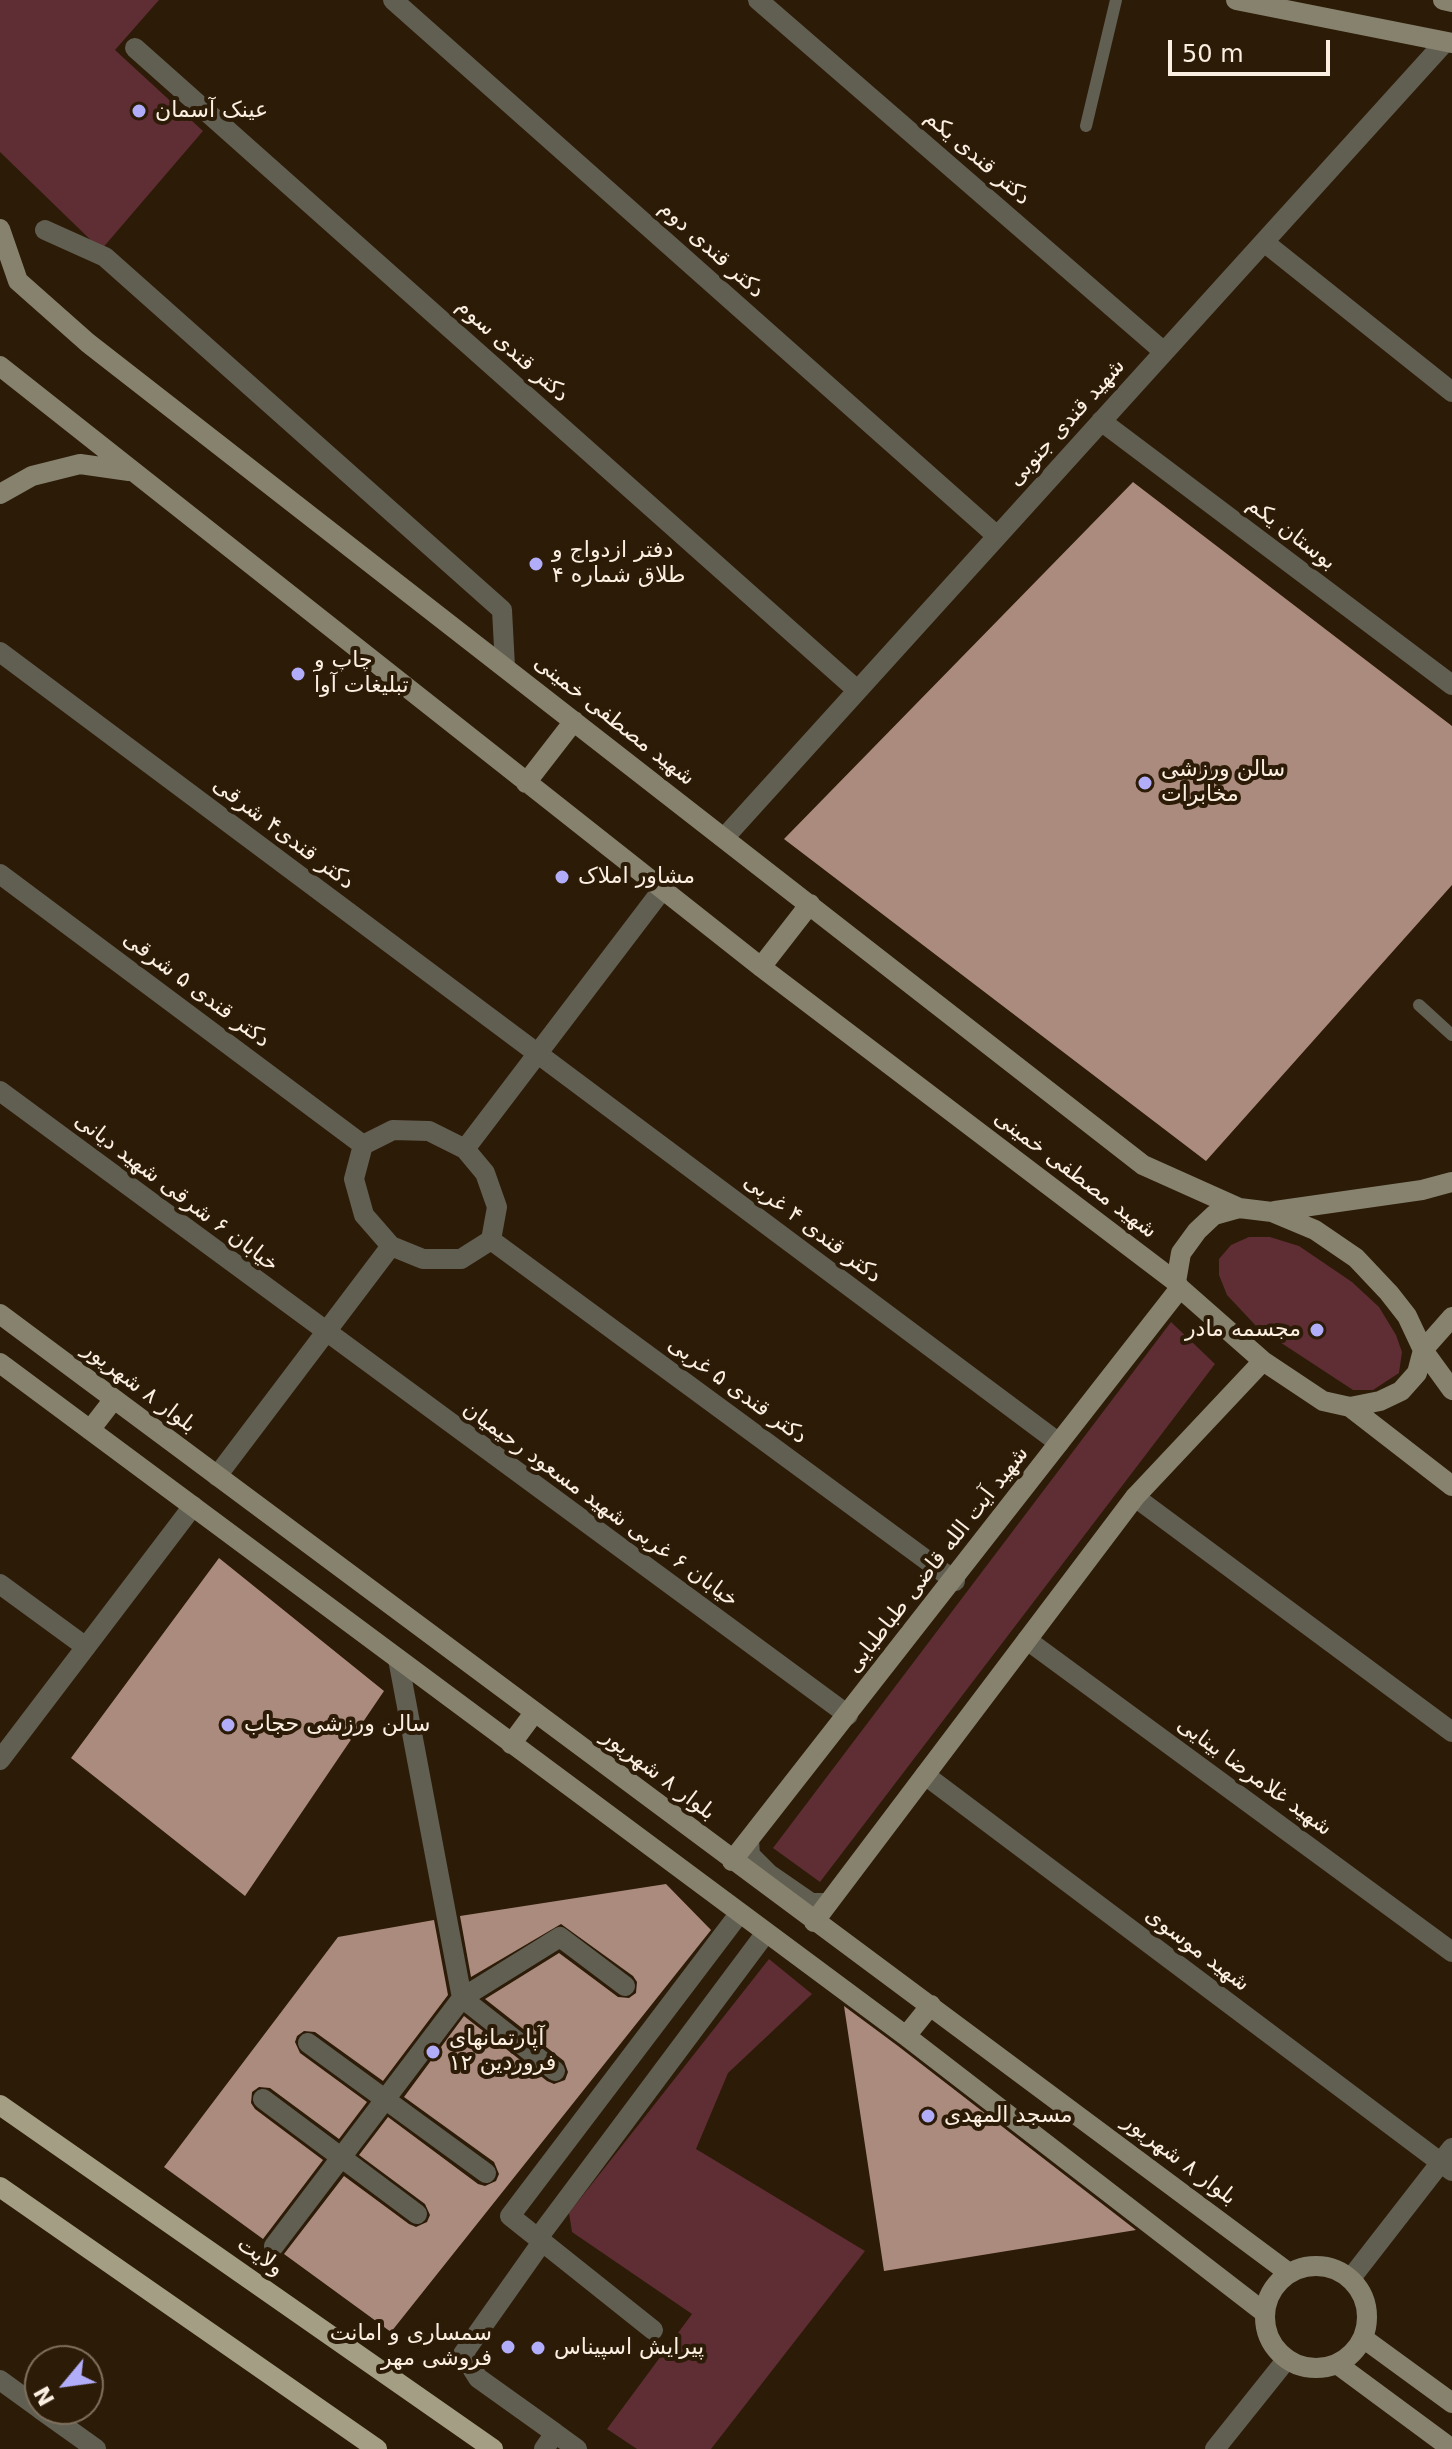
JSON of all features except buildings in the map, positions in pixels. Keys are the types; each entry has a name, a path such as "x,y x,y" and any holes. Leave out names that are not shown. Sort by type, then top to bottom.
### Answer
{"main road":[{"name":"ولایت","path":"0,2105 493,2449"},
{"path":"0,2187 377,2449"}],"street":[{"name":"دکتر قندی دوم","path":"393,0 997,536"},
{"name":"دکتر قندی یکم","path":"758,0 1164,352"},
{"path":"1236,0 1448,42"},
{"path":"1443,0 1452,2"},
{"name":"شهید قندی جنوبی","path":"724,838 1448,42"},
{"name":"دکتر قندی سوم","path":"135,48 857,690"},
{"name":"شهید مصطفی خمینی","path":"0,229 18,281 88,343 1143,1165 1239,1208"},
{"path":"45,230 105,257 502,610 505,667"},
{"path":"1264,242 1452,392"},
{"name":"شهید مصطفی خمینی","path":"0,366 662,890 1178,1285 1263,1361 1323,1401 1350,1407"},
{"name":"بوستان یکم","path":"1101,421 1452,685"},
{"path":"0,494 32,476 80,464 130,471"},
{"name":"دکتر قندی۴ شرقی","path":"0,652 538,1053"},
{"path":"526,783 574,721"},
{"name":"دکتر قندی ۵ شرقی","path":"0,874 363,1145"},
{"path":"465,1149 662,890"},
{"path":"761,967 810,904"},
{"name":"دکتر قندی ۴ غربی","path":"538,1053 1059,1443"},
{"name":"خیابان ۶ شرقی شهید دیانی","path":"3,1099 324,1332"},
{"path":"393,1130 405,1130 429,1131 465,1149 485,1173 497,1207 491,1240 461,1259 423,1259 391,1246 364,1215 354,1179 363,1145 393,1130"},
{"path":"1178,1285 1181,1253 1214,1215 1239,1208 1272,1212 1422,1190 1452,1182"},
{"path":"1272,1212 1315,1230 1356,1258 1407,1316 1423,1350 1452,1390"},
{"name":"دکتر قندی ۵ غربی","path":"491,1240 955,1581"},
{"path":"217,1476 391,1246"},
{"name":"شهید آیت الله قاضی طباطبایی","path":"732,1861 955,1581 1178,1285"},
{"name":"بلوار ۸ شهریور","path":"0,1314 1289,2273"},
{"path":"1350,1407 1380,1401 1401,1391 1417,1373 1423,1350 1452,1317"},
{"name":"خیابان ۶ غربی شهید مسعود رحیمیان","path":"324,1332 848,1715"},
{"path":"814,1922 1135,1497 1263,1361"},
{"path":"0,1363 906,2036 1265,2313"},
{"path":"90,1430 114,1399"},
{"path":"1350,1407 1452,1486"},
{"path":"1135,1497 1452,1732"},
{"path":"0,1760 193,1506"},
{"path":"0,1584 86,1647"},
{"name":"شهید غلامرضا بینایی","path":"1027,1640 1452,1952"},
{"path":"398,1659 462,1998 555,2071"},
{"path":"511,1744 534,1713"},
{"name":"شهید موسوی","path":"925,1775 1448,2161"},
{"path":"749,1840 750,1855 769,1874 811,1903 828,1903"},
{"path":"653,2330 510,2216 739,1914"},
{"path":"577,2449 550,2441 478,2378 463,2354 540,2240 765,1934"},
{"path":"274,2246 462,1998 560,1937 625,1986"},
{"path":"906,2036 931,2005"},
{"path":"308,2043 486,2173"},
{"path":"263,2099 417,2214"},
{"path":"1351,2278 1448,2161"},
{"path":"1322,2266 1351,2278 1367,2307 1363,2338 1351,2354 1337,2364 1320,2368 1287,2359 1274,2346 1267,2331 1265,2313 1269,2297 1289,2273 1322,2266"},
{"path":"1363,2338 1452,2403"},
{"path":"1215,2449 1287,2359"},
{"path":"1337,2364 1452,2449"},
{"path":"0,2380 24,2397"},
{"path":"62,2425 96,2449"}],"lane":[{"path":"1086,126 1116,0"},
{"path":"1419,1005 1452,1035"}],"shaded area":[{"path":"0,0 159,0 115,50 203,131 101,250 0,152"},
{"path":"1249,1237 1270,1237 1299,1246 1352,1282 1379,1307 1396,1335 1402,1352 1399,1373 1373,1390 1353,1390 1257,1327 1227,1295 1219,1275 1219,1259 1231,1245"},
{"path":"1171,1322 1215,1364 820,1882 773,1848"},
{"path":"769,1959 812,1994 728,2073 696,2149 865,2251 711,2449 637,2449 607,2429 692,2314 572,2232 569,2213"}],"place":[{"name":"عینک آسمان","path":"139,111"},
{"name":"دفتر ازدواج و طلاق شماره ۴","path":"536,564"},
{"name":"چاپ و تبلیغات آوا","path":"298,674"},
{"name":"سالن ورزشی مخابرات","path":"1145,783"},
{"name":"مشاور املاک","path":"562,877"},
{"name":"مجسمه مادر","path":"1317,1330"},
{"name":"سالن ورزشی حجاب","path":"228,1725"},
{"name":"آپارتمانهای ۱۲ فروردین","path":"433,2052"},
{"name":"مسجد المهدی","path":"928,2116"},
{"name":"سمساری و امانت فروشی مهر","path":"508,2347"},
{"name":"پیرایش اسپیناس","path":"538,2348"}]}
